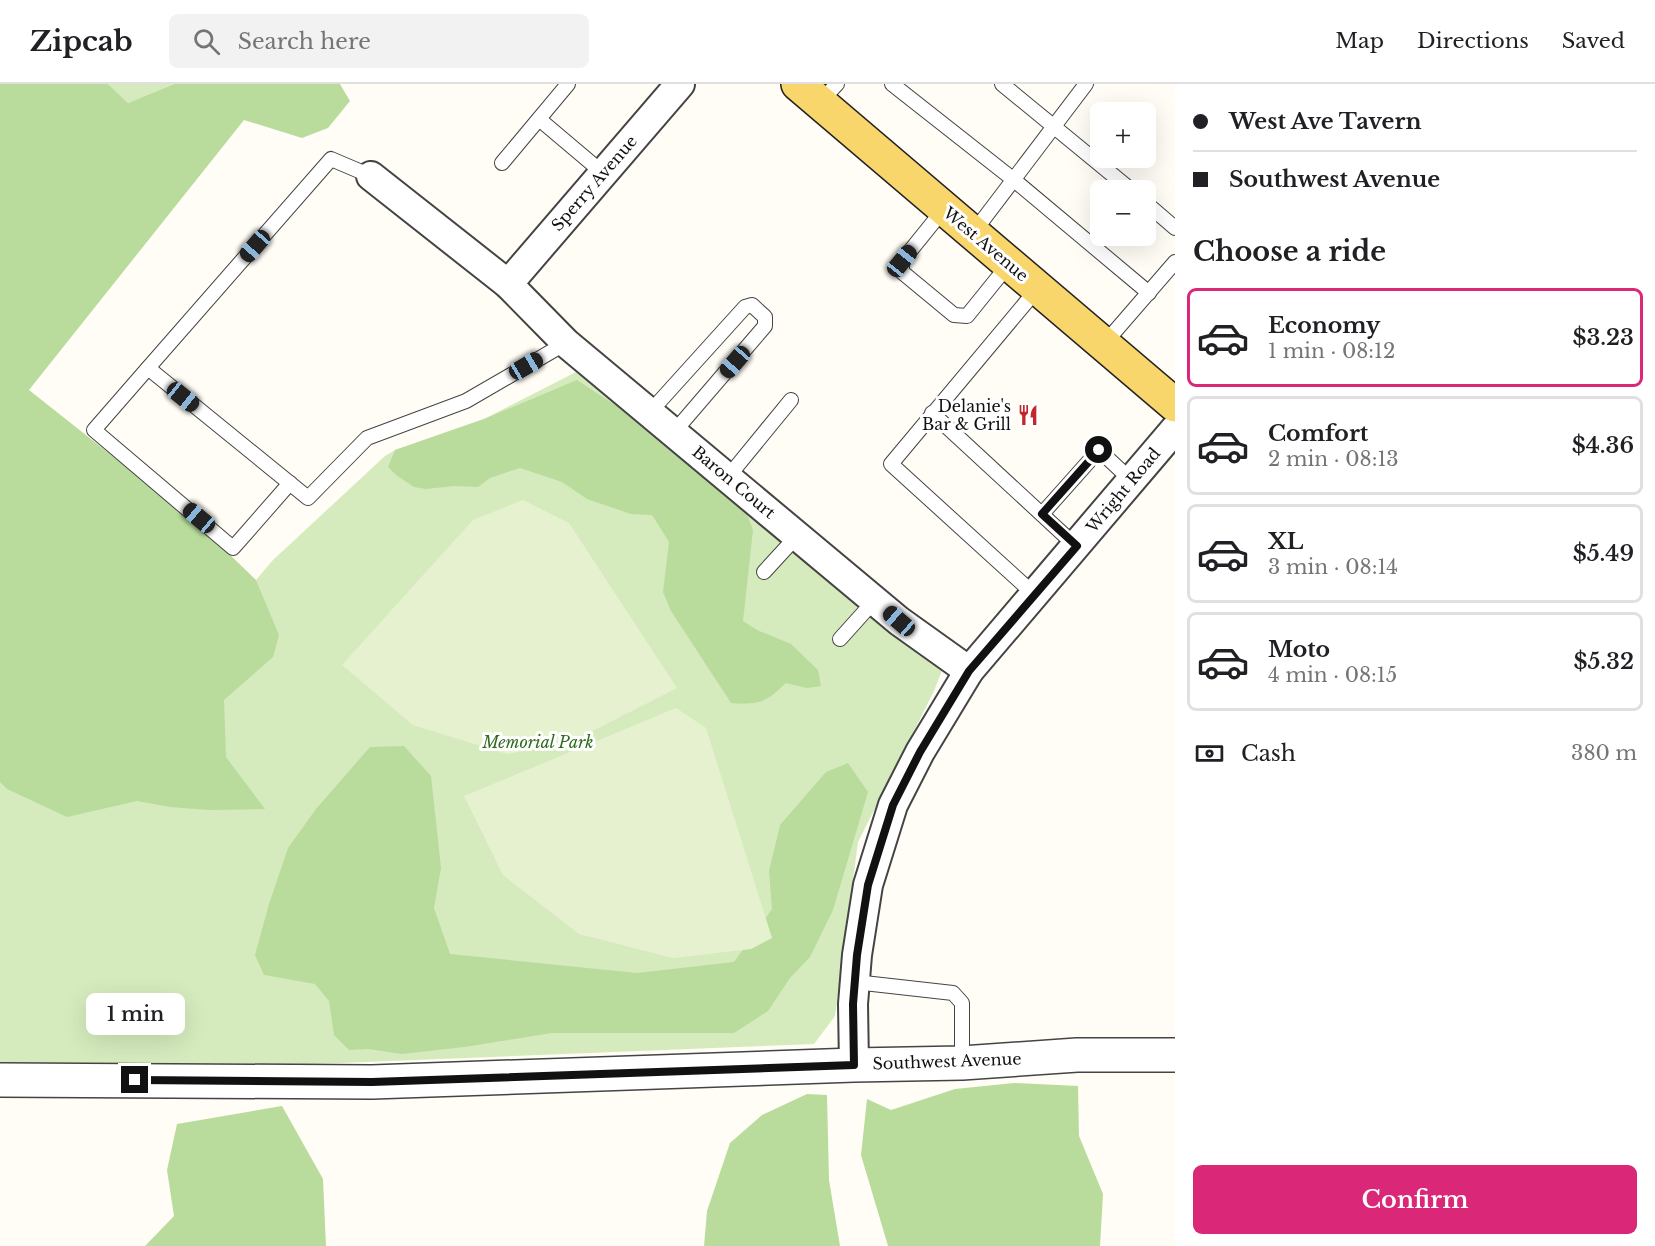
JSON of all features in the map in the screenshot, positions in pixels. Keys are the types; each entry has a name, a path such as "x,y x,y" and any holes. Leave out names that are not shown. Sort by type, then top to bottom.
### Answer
{"main road":[{"name":"West Avenue","path":"818,90 944,208 1175,405"}],"street":[{"name":"Sperry Avenue","path":"508,284 680,84"},
{"name":"Baron Court","path":"371,176 508,284 566,343 899,621 969,671"},
{"name":"Wright Road","path":"854,1065 853,1004 857,955 868,885 893,805 920,752 969,671 1175,429"},
{"name":"Southwest Avenue","path":"0,1080 372,1082 854,1065 962,1064 1077,1055 1175,1055"}],"lane":[{"path":"502,163 568,84"},
{"path":"892,84 1014,180 1149,292"},
{"path":"1002,84 1119,180"},
{"path":"973,233 1086,84"},
{"path":"539,119 603,173"},
{"path":"290,483 233,548 94,430 331,159 371,176"},
{"path":"944,208 902,261 902,272 954,315 967,316 1009,264"},
{"path":"1156,212 1175,228"},
{"path":"1104,344 1175,262"},
{"path":"1035,595 891,464 1038,288"},
{"path":"650,412 745,306 752,306 765,317 765,326 674,432"},
{"path":"148,368 308,498 367,438 466,400 566,343"},
{"path":"728,477 791,400"},
{"path":"932,414 1077,546"},
{"path":"1042,514 1099,450 1132,481"},
{"path":"764,572 798,536"},
{"path":"840,639 875,600"},
{"path":"855,982 953,993 962,1003 962,1064"}],"green space":[{"path":"0,84 108,84 128,103 174,84 340,84 350,101 328,128 302,138 244,120 29,390 197,523 256,580 279,635 273,657 224,700 226,757 265,809 209,810 170,807 137,801 67,817 7,789 0,782"},
{"path":"108,84 174,84 128,103"},
{"name":"Memorial Park","path":"582,369 942,670 934,691 858,842 835,1016 814,1044 315,1064 0,1069 0,621 256,580 273,560 385,456 395,450 484,419"},
{"path":"577,380 615,405 747,514 753,530 743,621 757,630 791,644 818,670 821,686 807,688 786,683 762,701 731,703 671,611 663,592 669,542 652,515 631,514 587,499 562,482 520,468 490,478 478,487 454,486 426,489 414,487 388,467 395,450 484,419"},
{"path":"523,500 569,523 677,688 569,743 507,754 413,725 342,665 473,520"},
{"path":"676,708 706,728 772,938 751,949 673,958 579,934 503,875 464,796"},
{"path":"404,746 431,776 441,868 434,908 450,954 637,973 734,962 772,909 769,871 780,825 826,772 848,763 868,792 833,910 810,957 790,978 768,1011 734,1033 552,1033 402,1054 368,1049 349,1050 334,1035 329,1001 315,984 264,975 255,955 288,848 316,809 370,747"},
{"path":"1014,1083 1078,1086 1079,1136 1103,1194 1100,1246 888,1246 861,1155 867,1099 891,1110 955,1089"},
{"path":"807,1094 827,1095 829,1180 840,1246 704,1246 707,1211 730,1143 762,1115"},
{"path":"282,1106 323,1179 326,1246 145,1246 174,1216 167,1170 177,1124"}],"place":[{"name":"Delanie's Bar & Grill","path":"1028,415"}],"route":[{"path":"135,1080 372,1082 854,1065 853,1004 857,955 868,885 893,805 920,752 969,671 1077,546 1042,514 1099,450"}]}
